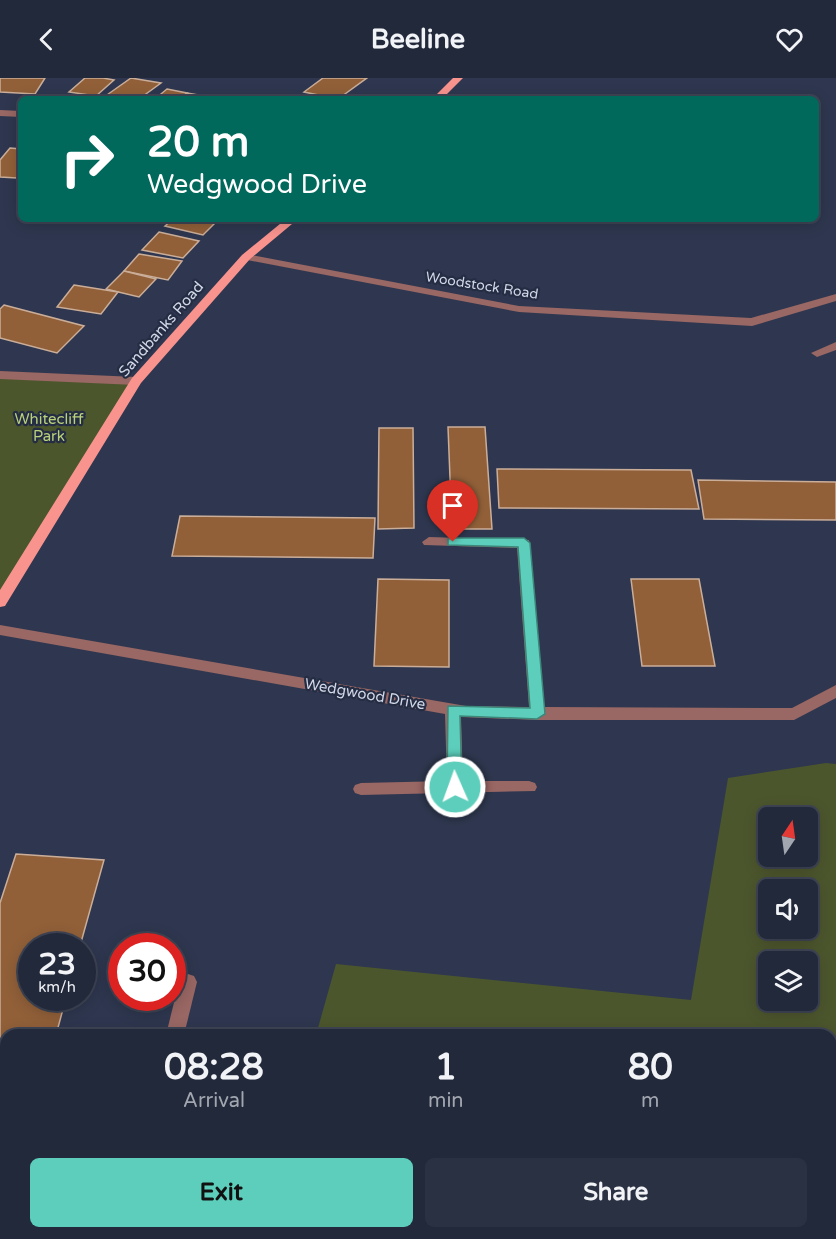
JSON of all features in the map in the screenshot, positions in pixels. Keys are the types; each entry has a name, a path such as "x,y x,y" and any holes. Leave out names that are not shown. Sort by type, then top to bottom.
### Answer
{"main road":[{"path":"440,96 458,78"},
{"name":"Sandbanks Road","path":"0,602 136,381 246,257 289,222"}],"street":[{"path":"0,113 18,114"},
{"name":"Woodstock Road","path":"246,257 519,309 752,321 836,297"},
{"path":"817,353 836,346"},
{"path":"0,375 136,381"},
{"path":"429,542 524,543 537,714"},
{"name":"Wedgwood Drive","path":"0,630 453,710 537,714 794,714 836,691"},
{"path":"453,710 455,787"},
{"path":"361,789 529,788"},
{"path":"176,1029 188,982"}],"green space":[{"name":"Whitecliff Park","path":"0,375 136,381 0,602"},
{"path":"826,763 836,764 836,1029 318,1029 336,964 691,1000 728,778"}],"building":[{"path":"0,78 45,78 35,94 0,92"},
{"path":"85,78 114,80 96,96 69,92"},
{"path":"131,78 161,83 143,96 105,96"},
{"path":"323,78 367,78 342,96 323,96 304,92"},
{"path":"167,89 187,93 184,96 159,96"},
{"path":"187,93 204,96 184,96"},
{"path":"10,148 18,149 17,178 0,177 0,160"},
{"path":"170,222 216,222 203,235 165,226"},
{"path":"159,232 199,241 183,258 142,250"},
{"path":"139,254 182,261 168,280 124,271"},
{"path":"124,271 156,279 139,297 106,289"},
{"path":"74,285 118,292 101,314 57,307"},
{"path":"4,305 84,326 57,353 0,338 0,309"},
{"path":"448,427 485,427 492,529 452,529"},
{"path":"379,428 413,428 414,528 378,529"},
{"path":"497,469 691,470 699,509 499,508"},
{"path":"698,480 836,482 836,520 704,519"},
{"path":"180,516 375,518 373,558 172,556"},
{"path":"378,579 449,580 449,667 374,666"},
{"path":"631,579 699,579 715,666 642,666"},
{"path":"16,854 104,860 84,933 18,933 18,1011 62,1011 58,1029 0,1029 0,903"}],"route":[{"path":"453,542 524,543 537,714 453,710 455,787"}]}
